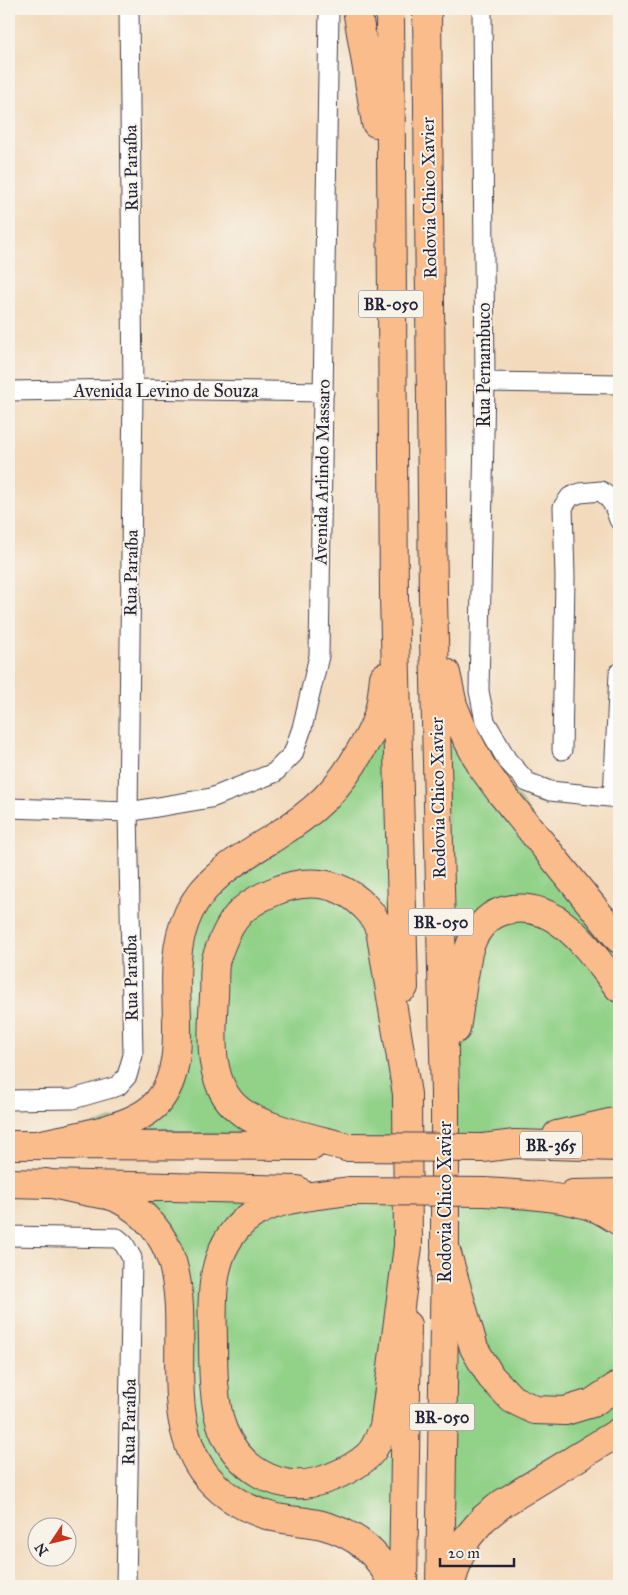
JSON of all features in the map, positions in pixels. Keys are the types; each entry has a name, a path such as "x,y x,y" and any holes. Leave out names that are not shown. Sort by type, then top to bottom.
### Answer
{"main road":[{"path":"358,9 390,213"},
{"name":"BR-050","path":"390,9 394,598"},
{"name":"Rodovia Chico Xavier","path":"427,9 433,598 445,1094 445,1247 440,1586"},
{"path":"394,598 408,1246 403,1586"},
{"path":"37,1145 125,1124 157,1103 167,1088 174,1070 176,1044 176,961 180,937 189,912 202,892 218,874 310,813 334,790 354,762 370,734 380,708 394,598"},
{"path":"433,598 453,705 466,737 482,766 501,793 619,940"},
{"path":"346,1147 254,1120 238,1110 226,1096 218,1079 212,1036 216,960 224,938 238,914 259,898 282,888 305,882 331,885 352,896 370,911 380,930 406,1094"},
{"path":"445,1094 469,950 475,934 484,922 498,913 514,908 530,909 559,921 572,931 619,988"},
{"path":"515,1144 619,1121"},
{"name":"BR-365","path":"346,1147 483,1148 515,1144 619,1147"},
{"path":"9,1145 346,1147"},
{"path":"9,1183 519,1194 619,1193"},
{"path":"46,1183 115,1197 136,1210 151,1225 165,1244 174,1264 178,1290 181,1404 184,1426 191,1448 202,1469 211,1480 232,1500 252,1510 274,1517 323,1526 345,1534 364,1544 377,1556 393,1586"},
{"path":"349,1191 283,1201 263,1208 245,1220 231,1234 221,1252 214,1273 212,1297 213,1355 217,1405 223,1430 247,1465 264,1477 282,1483 304,1485 327,1479 351,1467 371,1452 384,1428 408,1246"},
{"path":"519,1194 578,1202 597,1208 619,1221"},
{"path":"445,1247 474,1348 491,1377 512,1399 535,1410 565,1411 592,1404 619,1385"},
{"path":"450,1586 467,1538 483,1519 503,1503 619,1432"}],"street":[{"name":"Rua Paraíba","path":"9,1100 72,1098 118,1086 127,1076 133,1055 128,812 133,389 129,9"},
{"name":"Avenida Arlindo Massaro","path":"9,808 128,812 210,798 274,773 293,754 302,728 320,656 329,9"},
{"name":"Rua Pernambuco","path":"482,9 485,382 479,692 485,721 507,760 527,782 550,791 616,798"},
{"path":"485,382 619,384"},
{"name":"Avenida Levino de Souza","path":"9,390 133,389 324,392"},
{"path":"562,750 565,577 563,507 570,497 580,493 601,491 612,502 619,520"},
{"path":"616,798 619,673"},
{"name":"Rua Paraíba","path":"9,1236 117,1238 124,1244 132,1258 126,1586"}],"green space":[{"path":"394,599 403,1147 37,1145 157,1103 189,912 285,831 370,734"},
{"path":"446,673 453,705 619,939 619,1147 447,1147"},
{"path":"409,1191 403,1586 388,1574 299,1521 202,1469 174,1264 115,1197"},
{"path":"448,1192 619,1193 619,1432 503,1503 450,1586"}]}
